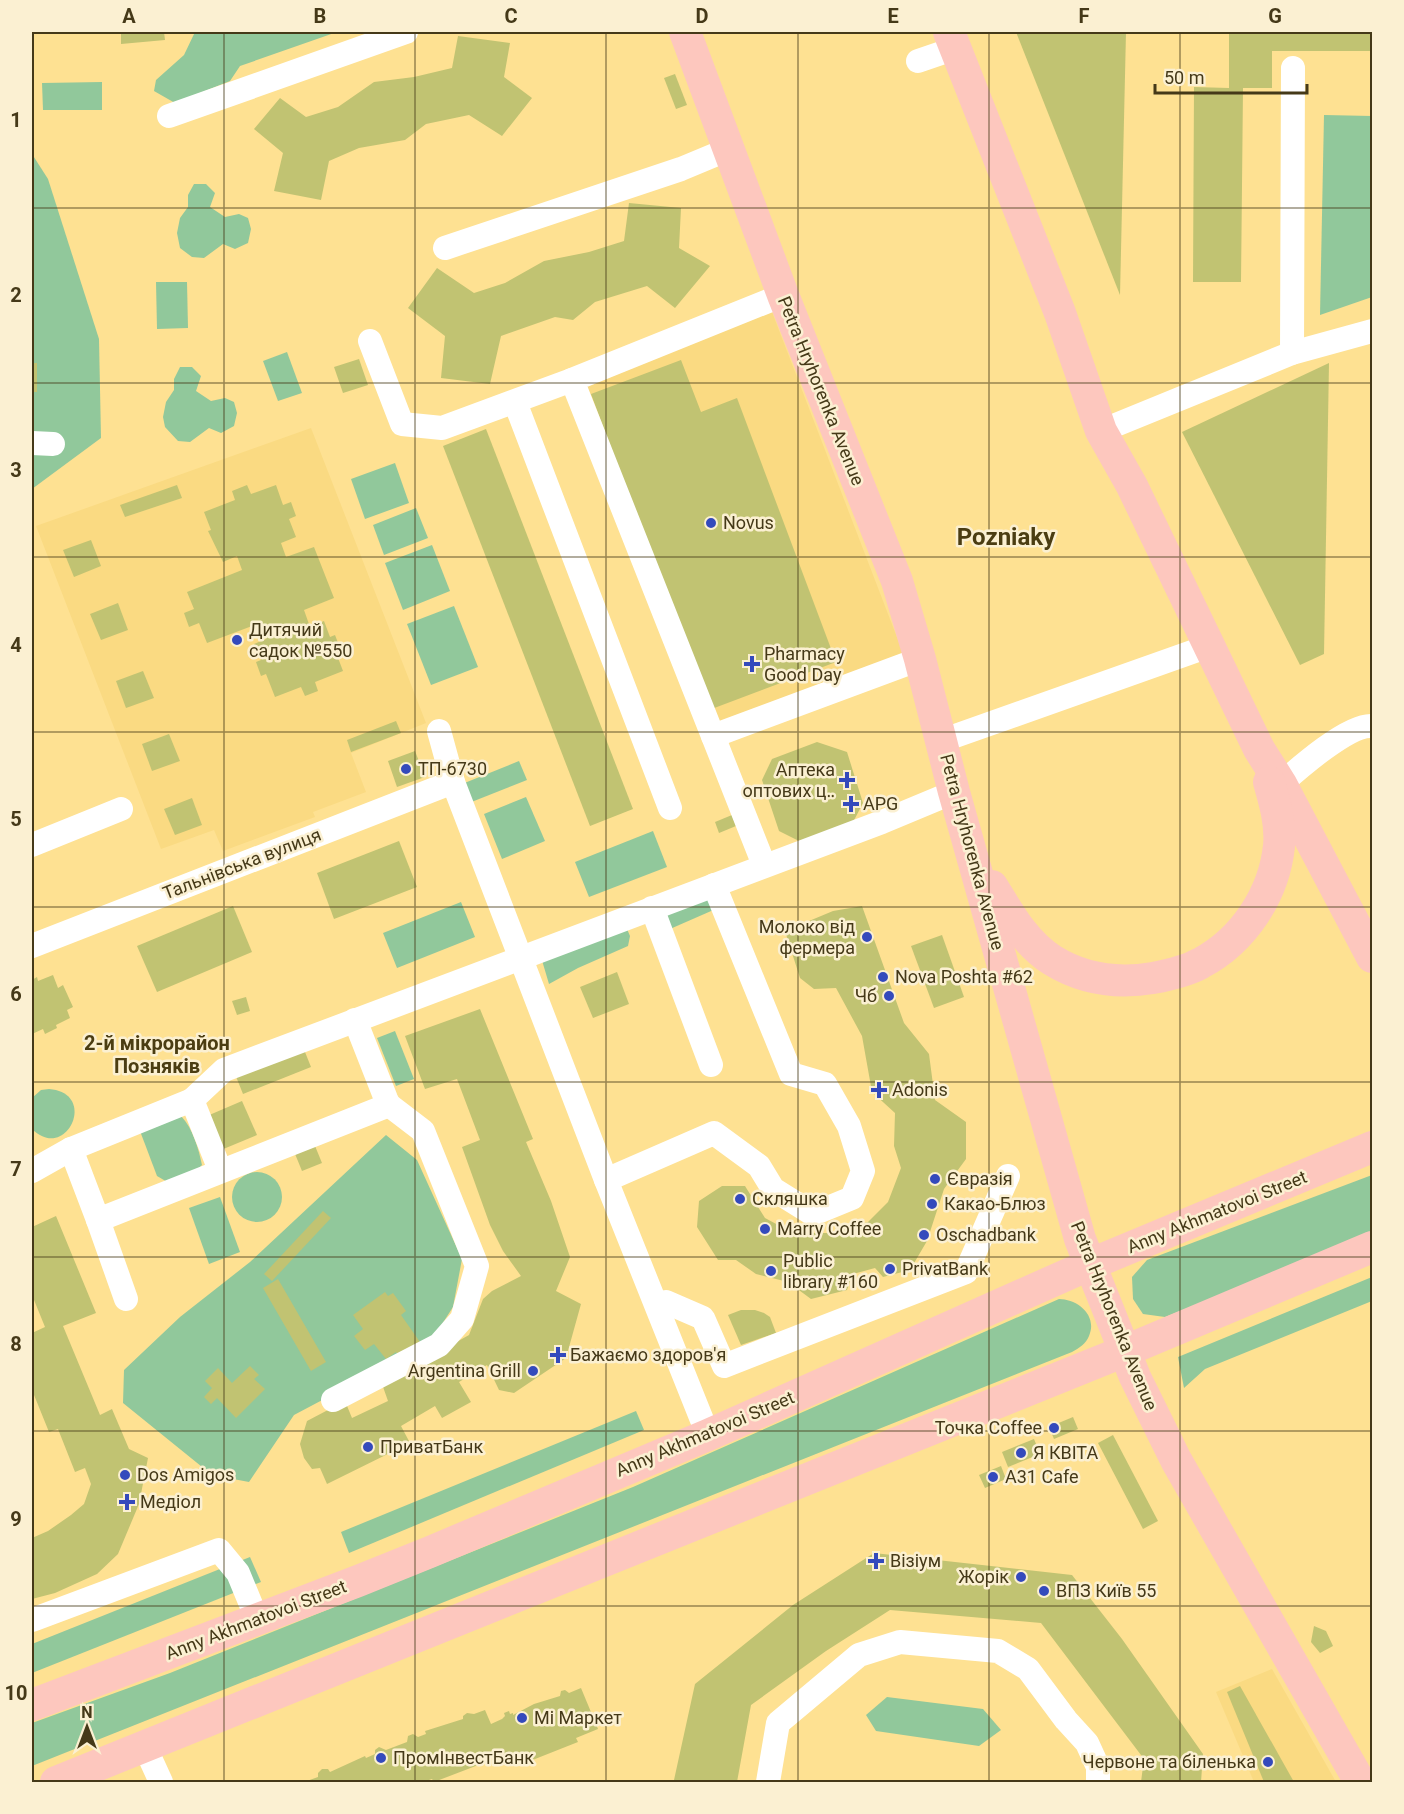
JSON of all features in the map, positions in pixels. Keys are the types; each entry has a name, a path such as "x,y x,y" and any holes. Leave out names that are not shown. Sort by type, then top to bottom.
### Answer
{"main road":[{"name":"Petra Hryhorenka Avenue","path":"685,32 783,295 897,581 1077,1228 1135,1377 1176,1460 1359,1782"},
{"path":"952,40 1060,313 1101,431 1132,486 1262,753 1281,784 1372,957"},
{"path":"972,852 1020,932 1052,960 1089,977 1128,982 1180,971 1200,964 1226,947 1259,908 1272,880 1279,845 1277,812 1262,753"},
{"name":"Anny Akhmatovoi Street","path":"32,1705 379,1573 708,1434 1091,1264 1372,1148"},
{"path":"56,1782 1125,1351 1372,1247"}],"street":[{"path":"169,116 406,32"},
{"path":"918,61 952,40"},
{"path":"1292,353 1293,68"},
{"path":"445,248 681,169 729,149"},
{"path":"370,341 402,424 442,428 572,380 783,295"},
{"path":"1101,431 1292,353 1372,331"},
{"path":"572,380 764,865"},
{"path":"515,402 670,808"},
{"path":"941,741 1209,646"},
{"path":"712,736 920,659"},
{"path":"1281,784 1349,732 1367,725 1372,726"},
{"path":"439,731 453,782 606,1179 708,1434"},
{"name":"Тальнівська вулиця","path":"32,946 453,782"},
{"path":"32,1171 71,1149 192,1100 224,1070 882,822 954,792"},
{"path":"32,845 121,809"},
{"path":"606,1179 714,1133 759,1166 772,1189 813,1214 852,1198 863,1171 849,1126 825,1084 791,1074 714,885"},
{"path":"652,908 711,1065"},
{"path":"333,1400 439,1345 462,1319 477,1266 423,1131 389,1105 356,1020"},
{"path":"192,1100 220,1170"},
{"path":"98,1220 389,1105"},
{"path":"71,1149 126,1299"},
{"path":"657,1305 666,1302 703,1318 724,1366 966,1272 1008,1176"},
{"path":"32,1620 219,1550 238,1573 257,1619"},
{"path":"768,1782 778,1723 859,1655 900,1642 998,1651 1028,1669 1066,1720 1087,1743 1098,1767 1098,1782"},
{"path":"144,1747 161,1782"}],"shaded area":[{"path":"767,299 908,666 713,736 572,380"},
{"name":"Дитячий садок №550","path":"311,428 426,723 351,753 366,792 313,812 315,817 223,851 214,830 161,849 36,526"},
{"path":"1272,1669 1336,1782 1254,1782 1216,1692"}],"green space":[{"path":"195,32 337,32 240,66 230,81 175,103 154,91 156,80 184,55"},
{"path":"102,82 102,110 43,110 42,83"},
{"path":"1324,115 1372,116 1372,297 1320,315"},
{"path":"32,154 48,179 99,339 101,438 32,489"},
{"path":"194,184 206,184 215,193 210,207 225,217 239,214 248,218 251,229 248,243 235,249 223,244 204,258 192,257 180,248 177,233 180,218 188,207 188,195"},
{"path":"156,282 187,282 188,328 157,329"},
{"path":"287,352 302,393 278,401 263,361"},
{"path":"180,367 192,367 201,376 196,391 211,401 225,398 234,402 237,413 234,426 221,433 209,428 190,442 178,441 165,427 163,417 166,402 174,390 174,379"},
{"path":"395,463 409,503 365,519 351,479"},
{"path":"416,508 428,538 384,555 373,525"},
{"path":"432,545 450,591 403,610 385,563"},
{"path":"454,606 478,667 431,685 407,624"},
{"path":"519,761 527,780 469,803 462,784"},
{"path":"526,797 545,841 502,859 484,814"},
{"path":"653,831 667,867 589,897 575,862"},
{"path":"705,893 718,908 670,929 666,914"},
{"path":"461,902 475,937 397,968 383,933"},
{"path":"627,929 630,936 628,946 578,968 549,984 541,957"},
{"path":"395,1031 414,1079 396,1086 377,1038"},
{"path":"49,1089 64,1093 72,1102 75,1112 66,1132 56,1138 45,1137 32,1129 32,1098 41,1090"},
{"path":"181,1116 192,1132 202,1165 196,1171 169,1183 157,1176 140,1131"},
{"path":"386,1135 417,1160 462,1259 453,1307 430,1343 294,1415 249,1482 212,1475 123,1403 124,1370 180,1317 250,1262"},
{"path":"257,1172 266,1174 277,1183 282,1197 280,1206 271,1217 257,1222 248,1220 237,1211 232,1197 234,1188 243,1177"},
{"path":"1372,1175 1372,1236 1165,1317 1143,1314 1133,1299 1132,1277 1147,1260"},
{"path":"220,1197 240,1252 209,1264 189,1208"},
{"path":"1372,1277 1372,1301 1205,1369 1184,1388 1178,1357"},
{"path":"1059,1299 1079,1305 1091,1321 1088,1339 1072,1352 32,1766 32,1723 170,1673 633,1487"},
{"path":"636,1411 644,1430 349,1553 341,1532"},
{"path":"250,1557 261,1582 32,1673 32,1644"},
{"path":"887,1697 983,1709 1001,1730 979,1746 876,1731 866,1715"}],"building":[{"path":"121,32 164,32 165,40 121,44"},
{"path":"1016,32 1126,32 1120,295"},
{"path":"1229,32 1372,32 1372,51 1272,51 1272,88 1243,88 1241,282 1193,282 1194,87 1229,88"},
{"path":"458,36 510,43 504,77 532,98 502,136 469,115 426,124 405,140 359,148 329,161 321,200 274,191 283,153 254,129 280,98 306,117 338,107 374,82 414,77 452,68"},
{"path":"675,74 687,105 676,109 664,78"},
{"path":"629,203 681,208 679,248 710,266 675,308 647,286 595,302 573,320 555,317 501,336 490,384 441,378 445,336 408,308 437,268 474,293 505,283 544,261 589,252 624,241"},
{"path":"359,359 368,385 343,393 334,367"},
{"name":"Novus","path":"681,360 701,412 737,398 836,662 709,710 591,394"},
{"path":"32,363 37,363 37,392 32,392"},
{"path":"1329,363 1324,654 1300,665 1182,432"},
{"path":"486,429 633,809 590,826 443,446"},
{"path":"177,485 182,498 125,517 120,505"},
{"path":"247,485 251,494 276,485 283,505 291,502 296,516 289,519 296,537 281,543 286,557 314,547 334,598 304,610 310,627 324,621 330,637 335,635 340,648 335,650 343,671 315,682 318,691 305,696 301,687 275,697 266,674 261,676 256,662 261,660 254,644 266,639 260,623 207,643 199,623 189,627 184,613 194,609 187,592 242,570 237,556 223,562 208,531 211,530 204,512 235,500 232,491"},
{"path":"91,540 101,566 74,577 63,550"},
{"path":"118,603 128,630 101,640 90,614"},
{"path":"143,671 154,698 126,708 116,681"},
{"path":"396,721 401,733 351,752 347,740"},
{"path":"169,734 180,761 152,771 142,744"},
{"path":"817,742 847,752 863,803 851,826 803,843 779,831 762,780 772,759"},
{"name":"ТП-6730","path":"415,751 425,777 397,787 388,761"},
{"path":"192,798 202,825 175,835 164,809"},
{"path":"732,815 736,826 719,833 715,822"},
{"path":"399,841 417,887 334,919 317,873"},
{"path":"233,906 252,952 157,992 137,946"},
{"path":"862,906 904,1023 929,1054 935,1100 966,1122 966,1159 944,1189 927,1241 910,1270 883,1277 875,1268 853,1274 847,1290 811,1299 788,1282 756,1274 736,1260 718,1260 697,1227 699,1201 722,1186 745,1186 765,1218 793,1233 830,1233 868,1222 888,1202 901,1168 894,1146 895,1113 872,1092 862,1036 836,988 814,989 800,978 785,931 833,911"},
{"path":"942,935 964,997 934,1008 911,946"},
{"path":"617,972 629,1004 593,1018 580,987"},
{"path":"53,975 58,988 63,985 73,1007 67,1010 70,1018 45,1034 43,1029 32,1034 32,980 37,977 38,981"},
{"path":"246,997 250,1011 237,1015 232,1001"},
{"path":"480,1009 533,1139 526,1142 551,1201 570,1257 556,1291 581,1304 566,1358 514,1393 499,1390 487,1365 459,1382 471,1402 442,1418 435,1406 401,1426 410,1443 327,1484 320,1468 312,1469 304,1458 300,1444 307,1421 345,1401 352,1418 388,1401 382,1384 469,1335 483,1299 492,1291 521,1276 503,1251 490,1225 462,1147 480,1140 457,1079 425,1089 405,1036"},
{"path":"303,1047 311,1067 243,1094 235,1074"},
{"path":"242,1101 257,1135 221,1150 207,1116"},
{"path":"313,1141 322,1163 302,1171 293,1149"},
{"path":"323,1211 331,1218 272,1281 264,1274"},
{"path":"56,1216 96,1313 63,1326 100,1415 112,1409 129,1449 148,1458 139,1504 118,1554 97,1574 55,1593 32,1599 32,1538 48,1531 84,1504 91,1484 85,1468 75,1472 58,1429 49,1432 32,1390 32,1333 45,1327 32,1295 32,1227"},
{"path":"278,1279 326,1362 311,1371 263,1288"},
{"path":"385,1292 388,1296 393,1293 406,1311 401,1315 420,1342 400,1357 396,1352 386,1359 374,1344 365,1350 354,1336 363,1329 353,1315"},
{"path":"741,1310 755,1310 764,1313 770,1317 776,1333 741,1345 728,1315"},
{"path":"250,1366 259,1375 254,1379 265,1389 236,1418 217,1398 211,1404 204,1397 212,1388 205,1381 218,1368 232,1383"},
{"path":"1073,1417 1078,1429 1054,1439 1049,1427"},
{"path":"1113,1435 1158,1521 1143,1529 1098,1443"},
{"name":"Я КВІТА","path":"1034,1439 1040,1454 1008,1467 1002,1452"},
{"name":"A31 Cafe","path":"1001,1466 1006,1479 985,1488 979,1475"},
{"path":"874,1553 1072,1575 1122,1639 1203,1754 1201,1782 1141,1782 1144,1759 1041,1623 890,1610 826,1651 751,1705 737,1782 674,1780 695,1684 793,1605"},
{"path":"1314,1626 1326,1631 1333,1646 1320,1653 1311,1642"},
{"path":"1240,1686 1294,1782 1264,1782 1227,1692"},
{"path":"581,1688 598,1729 576,1738 578,1742 530,1761 528,1757 507,1765 501,1750 479,1760 481,1764 434,1782 432,1779 423,1782 304,1782 318,1777 322,1769 328,1769 330,1772 365,1756 366,1758 375,1754 375,1750 379,1747 386,1750 407,1742 408,1736 413,1734 418,1737 426,1734 425,1731 463,1719 467,1713 474,1714 485,1710 491,1724 502,1719 505,1716 504,1713 509,1711 513,1715 534,1704 560,1696 561,1691 565,1690 569,1693"}],"place":[{"name":"Novus","path":"711,523"},
{"name":"Дитячий садок №550","path":"237,640"},
{"name":"Pharmacy Good Day","path":"752,664"},
{"name":"ТП-6730","path":"406,769"},
{"name":"Аптека оптових ц‥","path":"847,780"},
{"name":"APG","path":"851,804"},
{"name":"Молоко від фермера","path":"867,937"},
{"name":"Nova Poshta #62","path":"883,977"},
{"name":"Чб","path":"889,996"},
{"name":"Adonis","path":"879,1090"},
{"name":"Євразія","path":"935,1179"},
{"name":"Скляшка","path":"740,1199"},
{"name":"Какао-Блюз","path":"932,1204"},
{"name":"Marry Coffee","path":"765,1229"},
{"name":"Oschadbank","path":"924,1235"},
{"name":"PrivatBank","path":"890,1269"},
{"name":"Public library #160","path":"771,1271"},
{"name":"Бажаємо здоров'я","path":"558,1355"},
{"name":"Argentina Grill","path":"533,1371"},
{"name":"Точка Coffee","path":"1054,1428"},
{"name":"ПриватБанк","path":"368,1447"},
{"name":"Я КВІТА","path":"1021,1453"},
{"name":"Dos Amigos","path":"125,1475"},
{"name":"A31 Cafe","path":"993,1477"},
{"name":"Медіол","path":"127,1502"},
{"name":"Візіум","path":"876,1561"},
{"name":"Жорік","path":"1021,1577"},
{"name":"ВПЗ Київ 55","path":"1044,1591"},
{"name":"Мі Маркет","path":"522,1718"},
{"name":"ПромІнвестБанк","path":"381,1758"},
{"name":"Червоне та біленька","path":"1268,1762"}],"district":[{"name":"Pozniaky","path":"1006,537"},
{"name":"2-й мікрорайон Позняків","path":"157,1054"}]}
